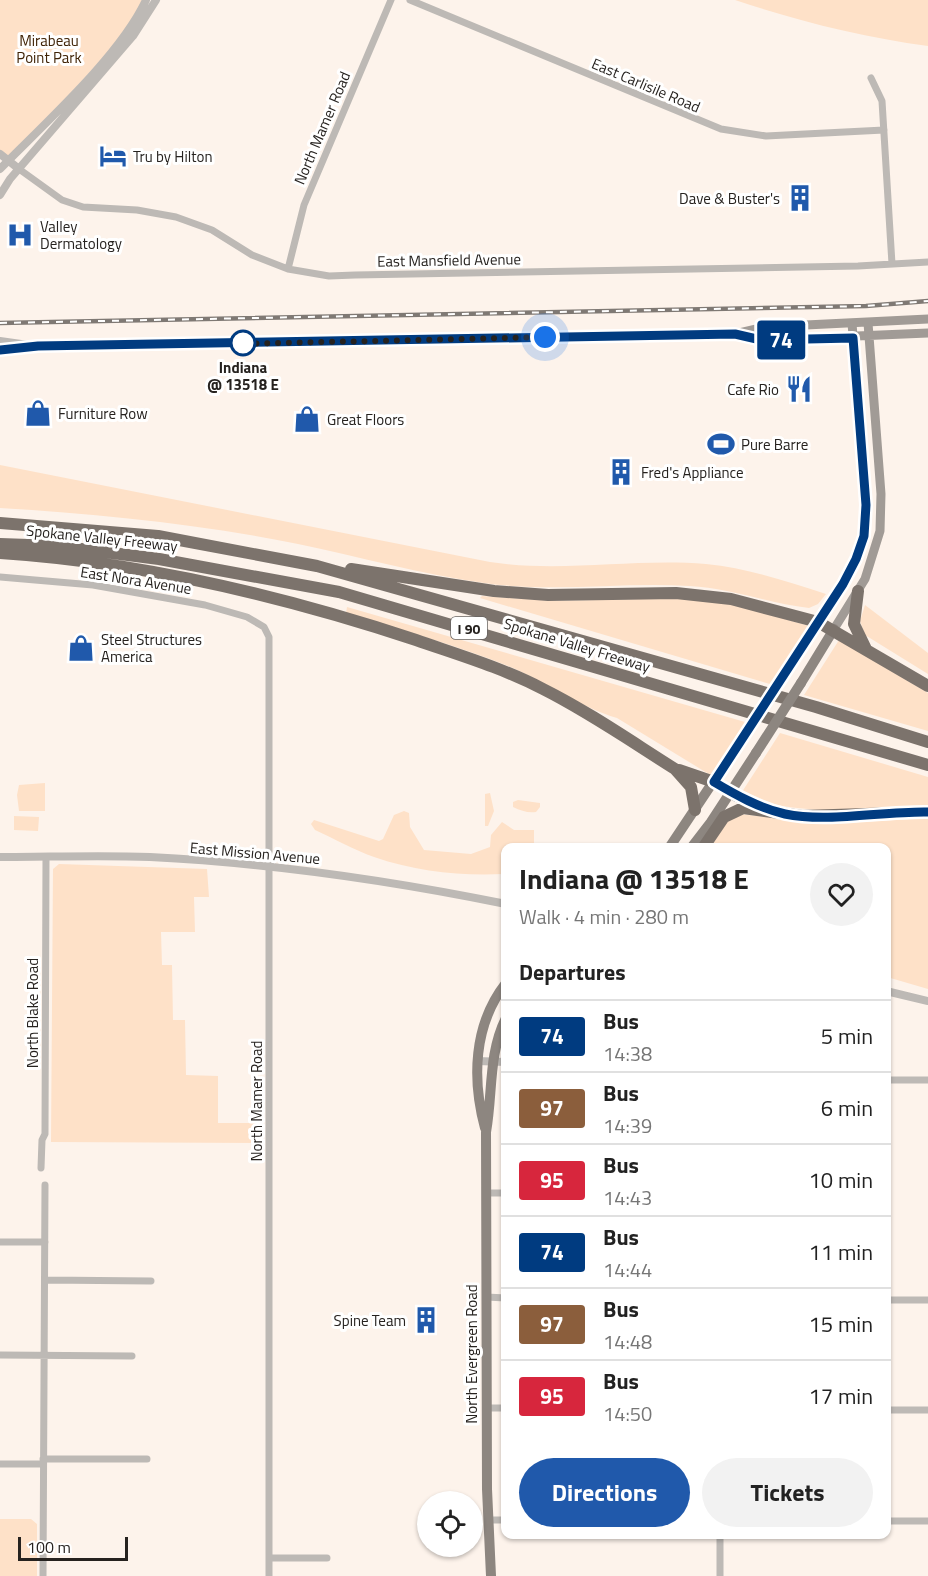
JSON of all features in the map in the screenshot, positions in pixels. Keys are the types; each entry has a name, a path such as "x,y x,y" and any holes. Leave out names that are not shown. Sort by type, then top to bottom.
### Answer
{"highway":[{"name":"Spokane Valley Freeway","path":"0,523 158,536 317,566 782,697 928,742"},
{"name":"Spokane Valley Freeway","path":"0,544 49,546 159,559 339,592 928,765"},
{"path":"0,553 182,579 297,605 398,634 510,673 545,689 675,769 714,782 730,792 784,813"},
{"path":"317,566 376,571 506,592 548,595 690,594 764,607 818,622 834,629 928,686"},
{"path":"858,591 854,624 867,650"},
{"path":"675,769 691,787 694,810"},
{"path":"706,843 724,817 735,810 751,808 826,816 928,812"}],"main road":[{"path":"0,350 38,346 735,334 765,327 928,319"},
{"path":"694,843 801,683 858,591 874,554 881,519 868,322"},
{"path":"672,843 818,622 852,567 864,536 866,505 852,323"},
{"path":"735,334 761,340 853,338 928,333"},
{"name":"North Evergreen Road","path":"486,1132 477,1096 477,1061 485,1023 501,993"},
{"name":"North Evergreen Road","path":"491,1576 486,1408 486,1132 492,1100 491,1062 501,1033"}],"street":[{"path":"0,169 93,72 125,34 146,0"},
{"path":"0,195 19,169 133,36 156,0"},
{"name":"North Mamer Road","path":"288,269 304,205 391,0"},
{"name":"East Carlisile Road","path":"410,0 700,123 721,129 766,136 884,130"},
{"path":"872,78 882,101 892,264"},
{"name":"East Mansfield Avenue","path":"0,154 62,200 83,207 137,210 176,217 212,230 252,255 288,269 306,273 346,276 928,262"},
{"path":"0,341 38,346"},
{"name":"East Nora Avenue","path":"0,577 93,585 170,598 247,617 264,627"},
{"name":"North Mamer Road","path":"264,627 269,638 271,684 269,1576"},
{"name":"East Mission Avenue","path":"0,857 149,857 270,867 374,879 501,903"},
{"name":"North Blake Road","path":"41,1168 42,1140 45,1134 46,857"},
{"path":"891,992 928,1001"},
{"path":"477,1061 501,1062"},
{"path":"891,1080 928,1080"},
{"path":"43,1576 46,1356 45,1185"},
{"path":"486,1193 501,1193"},
{"path":"0,1242 45,1242"},
{"path":"46,1280 151,1281"},
{"path":"486,1298 501,1298"},
{"path":"891,1300 928,1300"},
{"path":"0,1355 132,1356"},
{"path":"486,1408 501,1408"},
{"path":"891,1410 928,1410"},
{"path":"0,1464 147,1459"},
{"path":"488,1520 501,1520"},
{"path":"891,1521 928,1521"},
{"path":"720,1539 720,1576"},
{"path":"269,1558 327,1558"}],"green space":[{"name":"Mirabeau Point Park","path":"0,0 146,0 125,34 8,161 0,154"},
{"path":"735,0 928,0 928,46 830,28"},
{"path":"0,465 490,562 544,566 706,564 751,572 826,594 818,604 809,608 704,587 510,586 437,575 298,544 187,525 75,513 0,508"},
{"path":"482,596 554,601 684,598 730,603 809,626 770,684 480,598"},
{"path":"865,605 928,653 928,674 865,635 860,621"},
{"path":"347,607 745,722 712,776 617,718 578,702 526,674 451,645 346,613"},
{"path":"839,640 928,693 928,731 804,695"},
{"path":"780,733 928,777 928,808 809,809 763,802 740,795"},
{"path":"45,783 45,811 19,811 17,795 19,785"},
{"path":"490,793 494,811 488,826 485,826 485,794"},
{"path":"518,800 540,803 540,807 536,812 522,811 513,807 513,802"},
{"path":"404,811 409,813 410,827 424,850 471,854 490,847 491,835 502,822 514,830 534,830 534,843 501,843 501,874 439,872 374,857 315,830 311,824 314,820 379,841 383,839 394,815"},
{"path":"739,814 827,824 928,818 928,989 891,978 891,843 713,843 727,822"},
{"path":"14,816 39,817 38,831 14,830"},
{"path":"59,864 207,869 209,897 194,897 195,932 161,932 162,965 172,965 173,1020 185,1020 186,1075 218,1076 218,1123 263,1123 263,1143 51,1142 53,869"},
{"path":"0,1519 31,1519 37,1524 37,1576 0,1576"}],"railway":[{"path":"0,323 866,306 928,301"}],"bus line":[{"name":"74","path":"0,350 38,346 735,334 761,340 853,338 866,505 864,536 856,559 843,584 714,782 746,800 784,813 802,816 928,812"}],"place":[{"name":"Tru by Hilton","path":"113,156"},
{"name":"Dave & Buster's","path":"800,198"},
{"name":"Valley Dermatology","path":"20,235"},
{"name":"Indiana @ 13518 E","path":"243,343"},
{"name":"Cafe Rio","path":"799,389"},
{"name":"Furniture Row","path":"38,413"},
{"name":"Great Floors","path":"307,419"},
{"name":"Pure Barre","path":"721,444"},
{"name":"Fred's Appliance","path":"621,472"},
{"name":"Steel Structures America","path":"81,648"},
{"name":"Spine Team","path":"426,1320"}],"route":[{"path":"243,343 239,344 545,337"}]}
